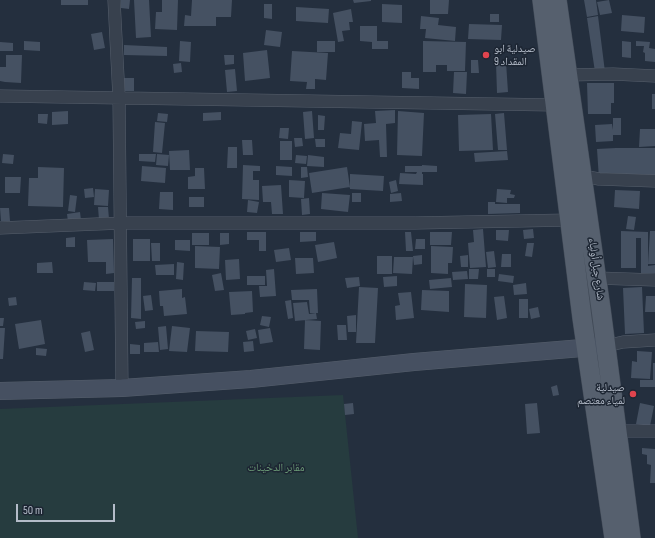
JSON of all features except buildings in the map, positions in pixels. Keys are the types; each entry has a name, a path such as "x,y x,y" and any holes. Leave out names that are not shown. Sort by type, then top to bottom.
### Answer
{"main road":[{"name":"شارع جبل أولياء","path":"542,0 577,279 614,538"},
{"name":"شارع جبل أولياء","path":"558,0 597,278 631,538"}],"street":[{"path":"114,0 119,97 122,388"},
{"path":"568,75 613,74 655,76"},
{"path":"0,96 555,105"},
{"path":"582,176 599,179 655,180"},
{"path":"0,228 121,224 415,223 570,220"},
{"path":"597,278 655,280"},
{"path":"0,391 122,388 251,379 414,362 587,349 623,342 655,340"},
{"path":"617,431 655,431"}],"green space":[{"name":"مقابر الدخينات","path":"343,395 358,538 0,538 0,409"}],"place":[{"name":"صيدلية ابو المقداد 9","path":"486,55"},
{"name":"صيدلية لمياء معتصم","path":"633,394"}]}
